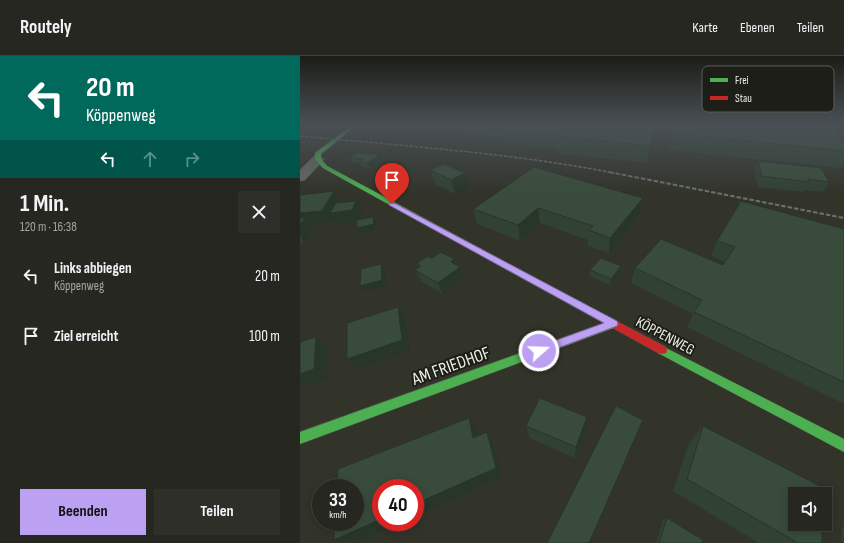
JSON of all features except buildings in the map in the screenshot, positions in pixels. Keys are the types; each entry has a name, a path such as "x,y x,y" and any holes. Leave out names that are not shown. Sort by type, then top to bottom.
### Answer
{"street":[{"path":"300,178 320,154 328,148"},
{"name":"KÖPPENWEG","path":"320,154 325,167 336,174 822,436 844,446"},
{"name":"AM FRIEDHOF","path":"300,438 613,324"}],"railway":[{"path":"425,148 536,160 614,173"},
{"path":"609,172 844,218"}],"traffic: fast":[{"path":"325,148 318,153 318,159 325,167 534,281"},
{"path":"300,438 613,324"},
{"path":"662,350 844,446"}],"traffic: jam":[{"path":"534,281 662,350"}],"route":[{"path":"392,204 613,324 539,351"}]}
